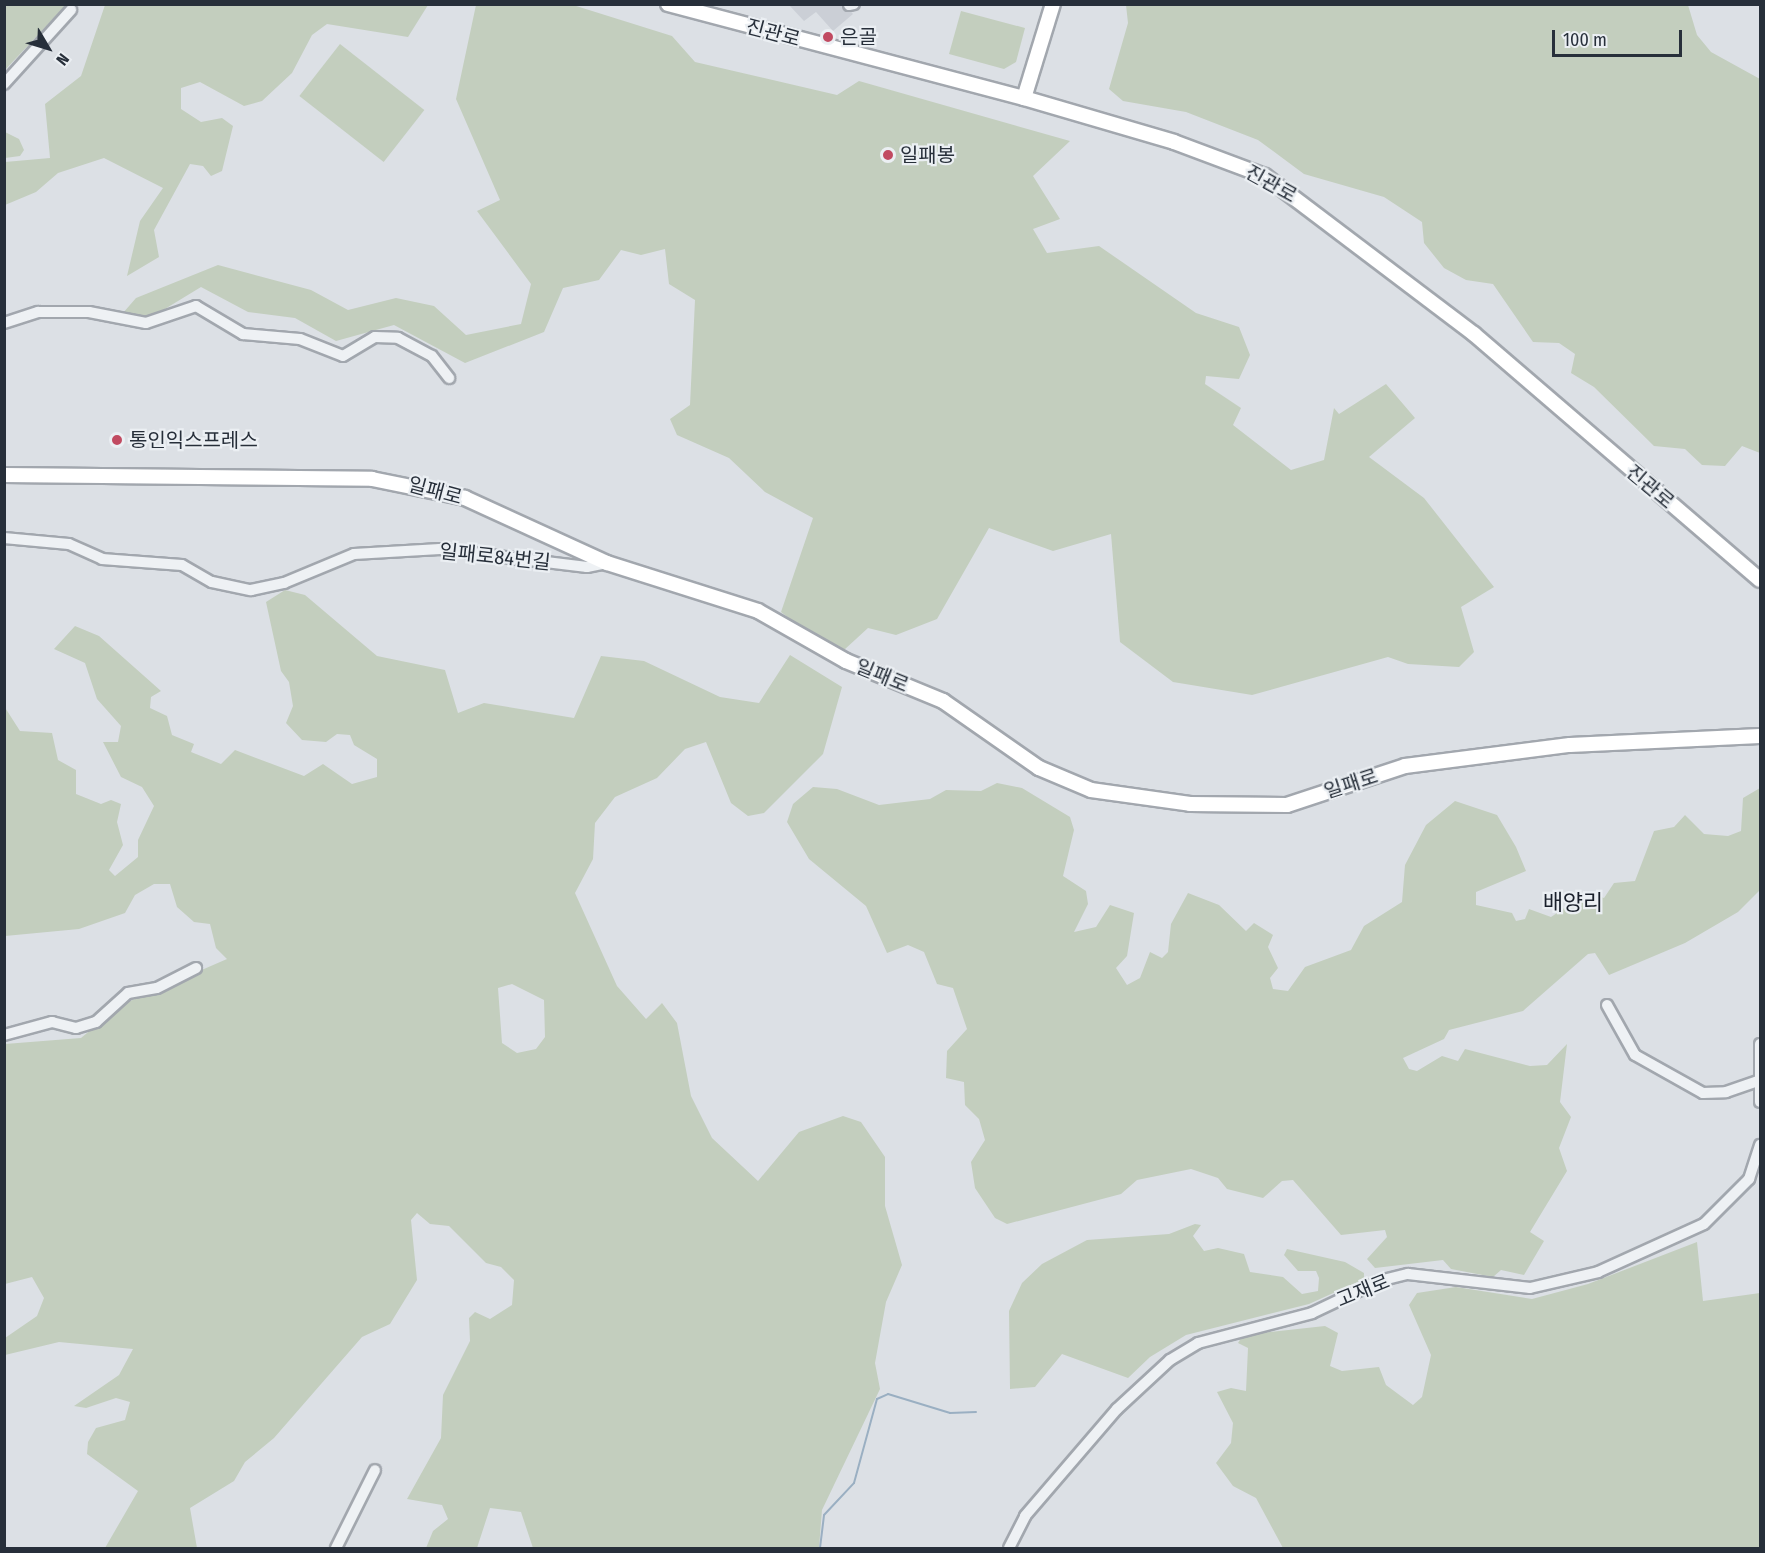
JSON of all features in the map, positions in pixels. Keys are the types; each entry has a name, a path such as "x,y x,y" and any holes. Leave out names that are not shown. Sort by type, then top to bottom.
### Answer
{"street":[{"name":"진관로","path":"668,4 1024,98 1174,142 1265,176 1474,334 1761,580"},
{"path":"849,5 854,4"},
{"path":"1024,98 1053,4"},
{"path":"4,84 71,10"},
{"path":"4,323 48,312 89,312 146,323 196,306 243,334 300,339 337,355 375,337 398,338 432,356 449,378"},
{"name":"일패로","path":"4,475 409,483 465,498 607,563 758,611 846,661 943,701 1039,768 1091,790 1190,804 1287,805 1406,766 1570,745 1761,736"},
{"name":"일패로84번길","path":"4,538 69,544 102,560 182,565 212,582 251,590 284,583 354,554 440,549 587,567 607,563"},
{"path":"4,1035 52,1022 76,1028 96,1022 128,993 157,988 196,968"},
{"path":"1607,1005 1635,1055 1703,1092 1726,1092 1759,1080"},
{"path":"1761,1044 1759,1080 1761,1102"},
{"name":"고재로","path":"1010,1548 1025,1516 1117,1409 1170,1360 1198,1343 1311,1313 1379,1281 1408,1274 1530,1288 1598,1272 1704,1224 1749,1179 1761,1145"},
{"path":"336,1548 375,1470"}],"shaded area":[{"path":"789,5 845,5 853,14 833,31 816,12 804,21"}],"green space":[{"path":"105,4 428,5 408,37 327,24 312,35 292,73 262,101 244,106 200,82 181,88 181,109 201,122 222,118 233,126 222,171 211,176 203,166 190,164 154,230 159,257 127,276 140,221 163,188 104,158 58,173 36,192 5,205 5,162 50,158 45,104 81,76"},
{"path":"4,5 66,5 5,70"},
{"path":"476,5 573,5 672,36 695,62 837,95 859,81 1070,141 1033,176 1060,219 1033,229 1047,253 1099,246 1196,313 1239,327 1250,355 1239,379 1206,376 1205,384 1241,408 1233,425 1291,470 1324,460 1334,408 1339,414 1386,384 1415,418 1369,457 1424,498 1494,587 1461,607 1474,652 1459,667 1408,664 1388,657 1252,695 1173,682 1120,642 1111,534 1053,551 989,528 937,619 896,635 868,628 844,650 811,635 781,612 813,518 765,492 729,458 677,435 670,419 690,405 695,300 669,284 665,249 641,255 621,250 599,280 563,288 544,332 465,363 394,325 336,341 295,318 248,312 201,287 155,315 141,319 123,313 136,298 218,265 311,290 348,310 396,298 434,306 466,335 521,324 531,284 477,211 500,200 456,99"},
{"path":"1126,5 1688,5 1697,35 1711,52 1760,79 1760,453 1742,446 1725,466 1702,465 1685,449 1654,446 1594,387 1571,373 1575,354 1559,343 1533,342 1493,284 1466,280 1444,268 1424,243 1422,222 1384,197 1304,174 1258,140 1186,112 1123,101 1109,89 1128,23"},
{"path":"961,11 1025,28 1016,62 1004,69 949,54"},
{"path":"340,44 424,110 384,162 299,96"},
{"path":"5,132 19,139 24,150 20,156 5,158"},
{"path":"285,590 305,595 377,656 445,670 458,713 484,703 574,718 601,656 644,661 720,697 759,703 790,655 842,687 823,754 764,813 748,816 731,803 706,742 685,749 657,778 615,797 595,823 593,859 575,893 617,986 646,1019 662,1003 677,1023 691,1096 712,1138 758,1181 799,1132 843,1116 861,1122 885,1157 885,1206 902,1265 886,1302 875,1363 880,1389 822,1510 819,1548 533,1548 521,1512 490,1508 477,1548 426,1548 433,1531 448,1519 442,1505 407,1499 441,1438 443,1395 470,1341 469,1318 475,1312 490,1319 512,1305 514,1280 501,1267 486,1263 449,1226 430,1224 417,1213 411,1220 417,1280 390,1324 362,1337 274,1438 245,1462 234,1481 190,1508 197,1548 105,1548 138,1491 87,1454 88,1442 96,1428 125,1420 130,1402 116,1398 86,1408 74,1406 119,1375 133,1349 59,1342 5,1355 5,1338 37,1316 44,1298 32,1277 5,1284 5,1044 81,1038 121,1005 227,959 216,948 210,924 194,922 177,907 170,884 154,884 135,895 125,913 79,929 5,936 4,706 20,731 52,733 58,760 76,770 76,794 101,804 111,800 121,804 117,822 123,845 109,870 115,876 138,857 138,840 154,806 142,787 121,777 103,742 118,742 121,726 97,699 85,663 54,649 75,626 99,636 161,691 151,697 150,708 167,716 172,735 194,744 191,752 221,764 235,750 304,776 323,764 352,784 377,777 377,759 354,745 350,735 337,734 326,742 302,740 286,723 293,706 289,682 281,671 266,602","holes":["512,984 544,1000 545,1037 536,1049 517,1053 502,1043 498,988"]},
{"path":"997,783 1022,788 1070,817 1074,830 1063,876 1086,891 1088,904 1074,932 1096,927 1110,905 1134,913 1127,956 1116,968 1127,985 1140,978 1150,952 1162,958 1168,952 1171,924 1188,893 1219,905 1246,931 1254,923 1273,935 1268,947 1278,968 1270,978 1273,989 1288,991 1305,967 1351,950 1364,926 1402,902 1405,865 1426,825 1455,801 1497,815 1516,847 1526,871 1476,892 1476,905 1512,913 1516,921 1525,919 1529,909 1551,917 1587,893 1604,898 1614,883 1635,881 1654,831 1674,827 1685,815 1704,834 1728,836 1741,831 1743,798 1760,788 1760,890 1738,912 1685,943 1609,975 1595,953 1588,954 1523,1011 1449,1030 1444,1039 1403,1058 1409,1069 1417,1071 1442,1056 1458,1061 1465,1049 1530,1066 1547,1065 1567,1044 1560,1102 1571,1117 1559,1148 1567,1171 1530,1232 1544,1241 1524,1275 1501,1270 1493,1277 1451,1269 1443,1260 1375,1268 1367,1259 1387,1237 1385,1230 1341,1235 1293,1180 1282,1181 1263,1198 1227,1189 1218,1178 1191,1169 1137,1180 1121,1194 1007,1224 995,1218 975,1188 971,1162 985,1140 979,1119 965,1105 964,1082 946,1078 947,1051 967,1029 953,988 937,984 924,952 908,945 887,953 866,906 809,859 787,822 793,804 813,787 837,789 879,805 930,799 946,790 981,791"},
{"path":"1195,1224 1201,1225 1193,1236 1204,1251 1218,1248 1244,1254 1250,1272 1283,1277 1302,1294 1318,1291 1319,1278 1316,1271 1298,1271 1284,1255 1287,1249 1345,1262 1364,1273 1364,1279 1309,1304 1186,1335 1150,1357 1128,1378 1062,1354 1035,1387 1010,1389 1009,1311 1022,1283 1042,1264 1087,1240 1169,1234"},
{"path":"1697,1242 1703,1301 1760,1293 1760,1548 1283,1548 1256,1498 1233,1486 1216,1463 1231,1443 1233,1423 1217,1392 1231,1388 1246,1391 1248,1348 1238,1343 1243,1335 1325,1326 1338,1333 1330,1366 1342,1371 1379,1367 1386,1385 1413,1405 1422,1397 1431,1355 1409,1305 1417,1293 1456,1287 1532,1299 1588,1284"}],"waterway":[{"path":"820,1548 824,1515 854,1483 877,1399 888,1394 950,1413 976,1412"}],"place":[{"name":"은골","path":"828,37"},
{"name":"일패봉","path":"888,155"},
{"name":"통인익스프레스","path":"117,440"}],"district":[{"name":"배양리","path":"1573,903"}]}
